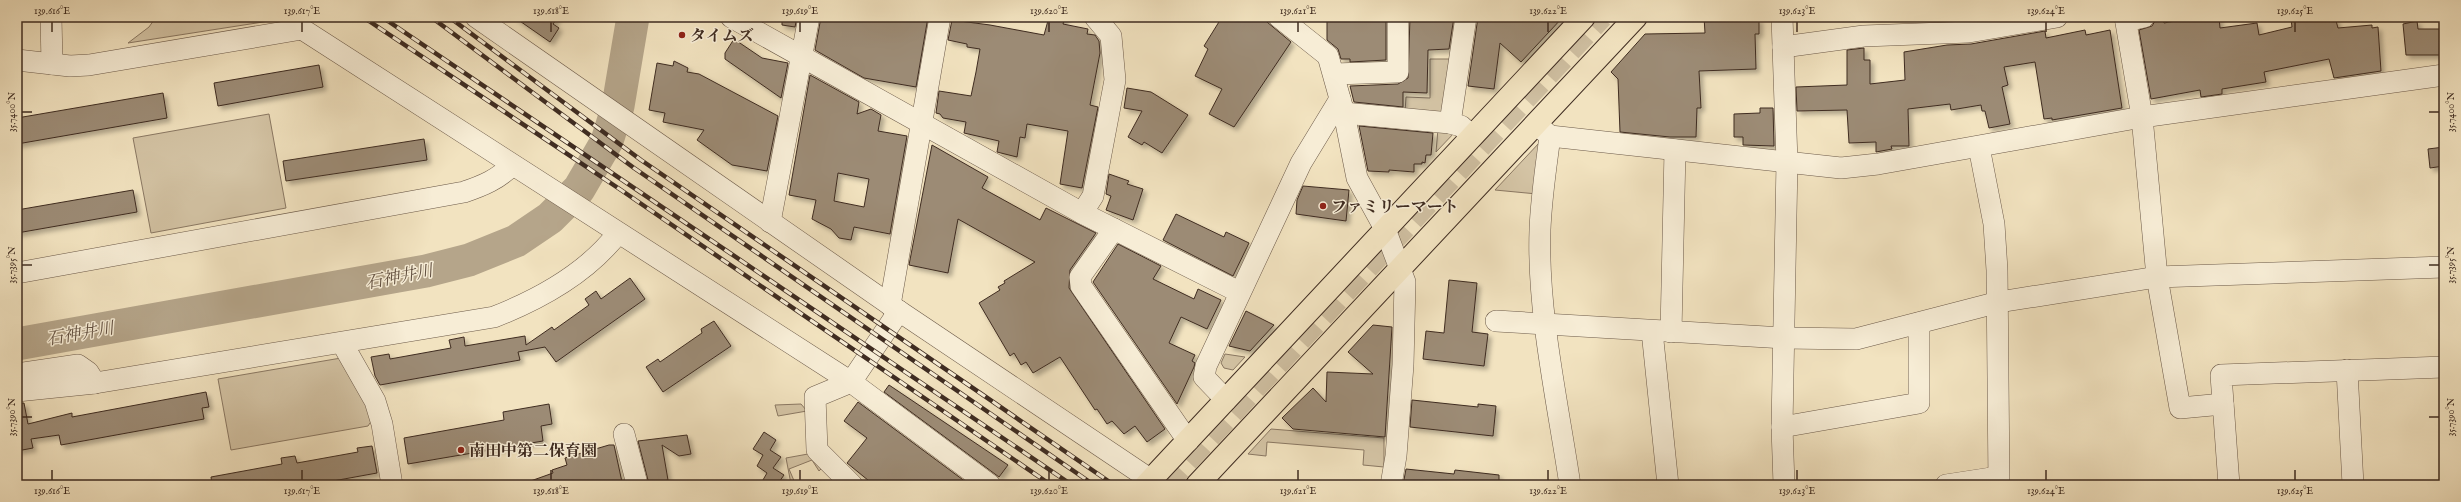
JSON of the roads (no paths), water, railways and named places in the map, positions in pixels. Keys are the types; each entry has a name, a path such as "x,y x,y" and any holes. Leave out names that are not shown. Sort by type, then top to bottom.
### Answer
{"main road":[{"path":"1149,483 1584,17"},
{"path":"1198,485 1401,270 1543,130 1636,17"}],"street":[{"path":"51,17 52,64"},
{"path":"476,17 592,99 634,126 894,308 1149,483"},
{"path":"731,17 1082,213 1239,292"},
{"path":"770,222 802,56 808,17"},
{"path":"852,485 819,454 816,446 815,397 851,382 894,308 921,124 940,17"},
{"path":"1082,213 1093,196 1116,80 1111,36 1095,17"},
{"path":"1279,17 1306,27 1328,56 1342,106 1357,178 1385,230 1401,270 1404,282 1405,316 1396,456 1391,485"},
{"path":"1334,74 1398,72 1398,17"},
{"path":"1450,123 1466,17"},
{"path":"1782,17 1787,162 1782,427 1784,485"},
{"path":"1783,47 1864,36 1905,26 1965,25 2057,17"},
{"path":"2132,18 2157,277 2180,408 2223,404"},
{"path":"17,60 52,64 89,65 297,23 512,165 851,382 990,485"},
{"path":"1570,485 1546,324 1540,230 1543,130 1675,150 1841,168 1979,147 2142,117 2444,75"},
{"path":"1342,106 1450,123 1461,126 1472,136"},
{"path":"1226,400 1204,377 1206,366 1239,292 1301,163 1342,106"},
{"path":"1946,485 1998,481 1999,302 1994,224 1979,147"},
{"path":"1668,485 1661,331 1675,150"},
{"path":"17,272 464,192 480,186 503,174 512,165"},
{"path":"1114,229 1080,277 1081,286 1188,441"},
{"path":"17,391 95,383 494,317 518,308 565,281 605,249 618,233"},
{"path":"1496,321 1784,338 1856,339 1999,302 2157,277 2444,266"},
{"path":"1782,427 1919,403 1919,323"},
{"path":"342,343 375,401 382,424 392,485"},
{"path":"17,374 78,366 88,372 95,383"},
{"path":"2229,485 2221,375 2444,366"},
{"path":"2347,370 2352,485"},
{"path":"17,404 48,398 95,383"},
{"path":"624,434 637,484 634,485"}],"waterway":[{"name":"石神井川","path":"17,344 426,271 469,260 516,241 550,218 579,189 607,141 618,106 633,17"}],"tunnel":[{"path":"1165,485 1602,17"}],"railway":[{"path":"363,17 621,190 1051,485"},
{"path":"382,17 1072,485"},
{"path":"431,17 634,168 1094,485"},
{"path":"449,17 641,160 1114,485"}],"place":[{"name":"タイムズ","path":"682,35"},
{"name":"ファミリーマート","path":"1323,206"},
{"name":"南田中第二保育園","path":"461,450"}]}
